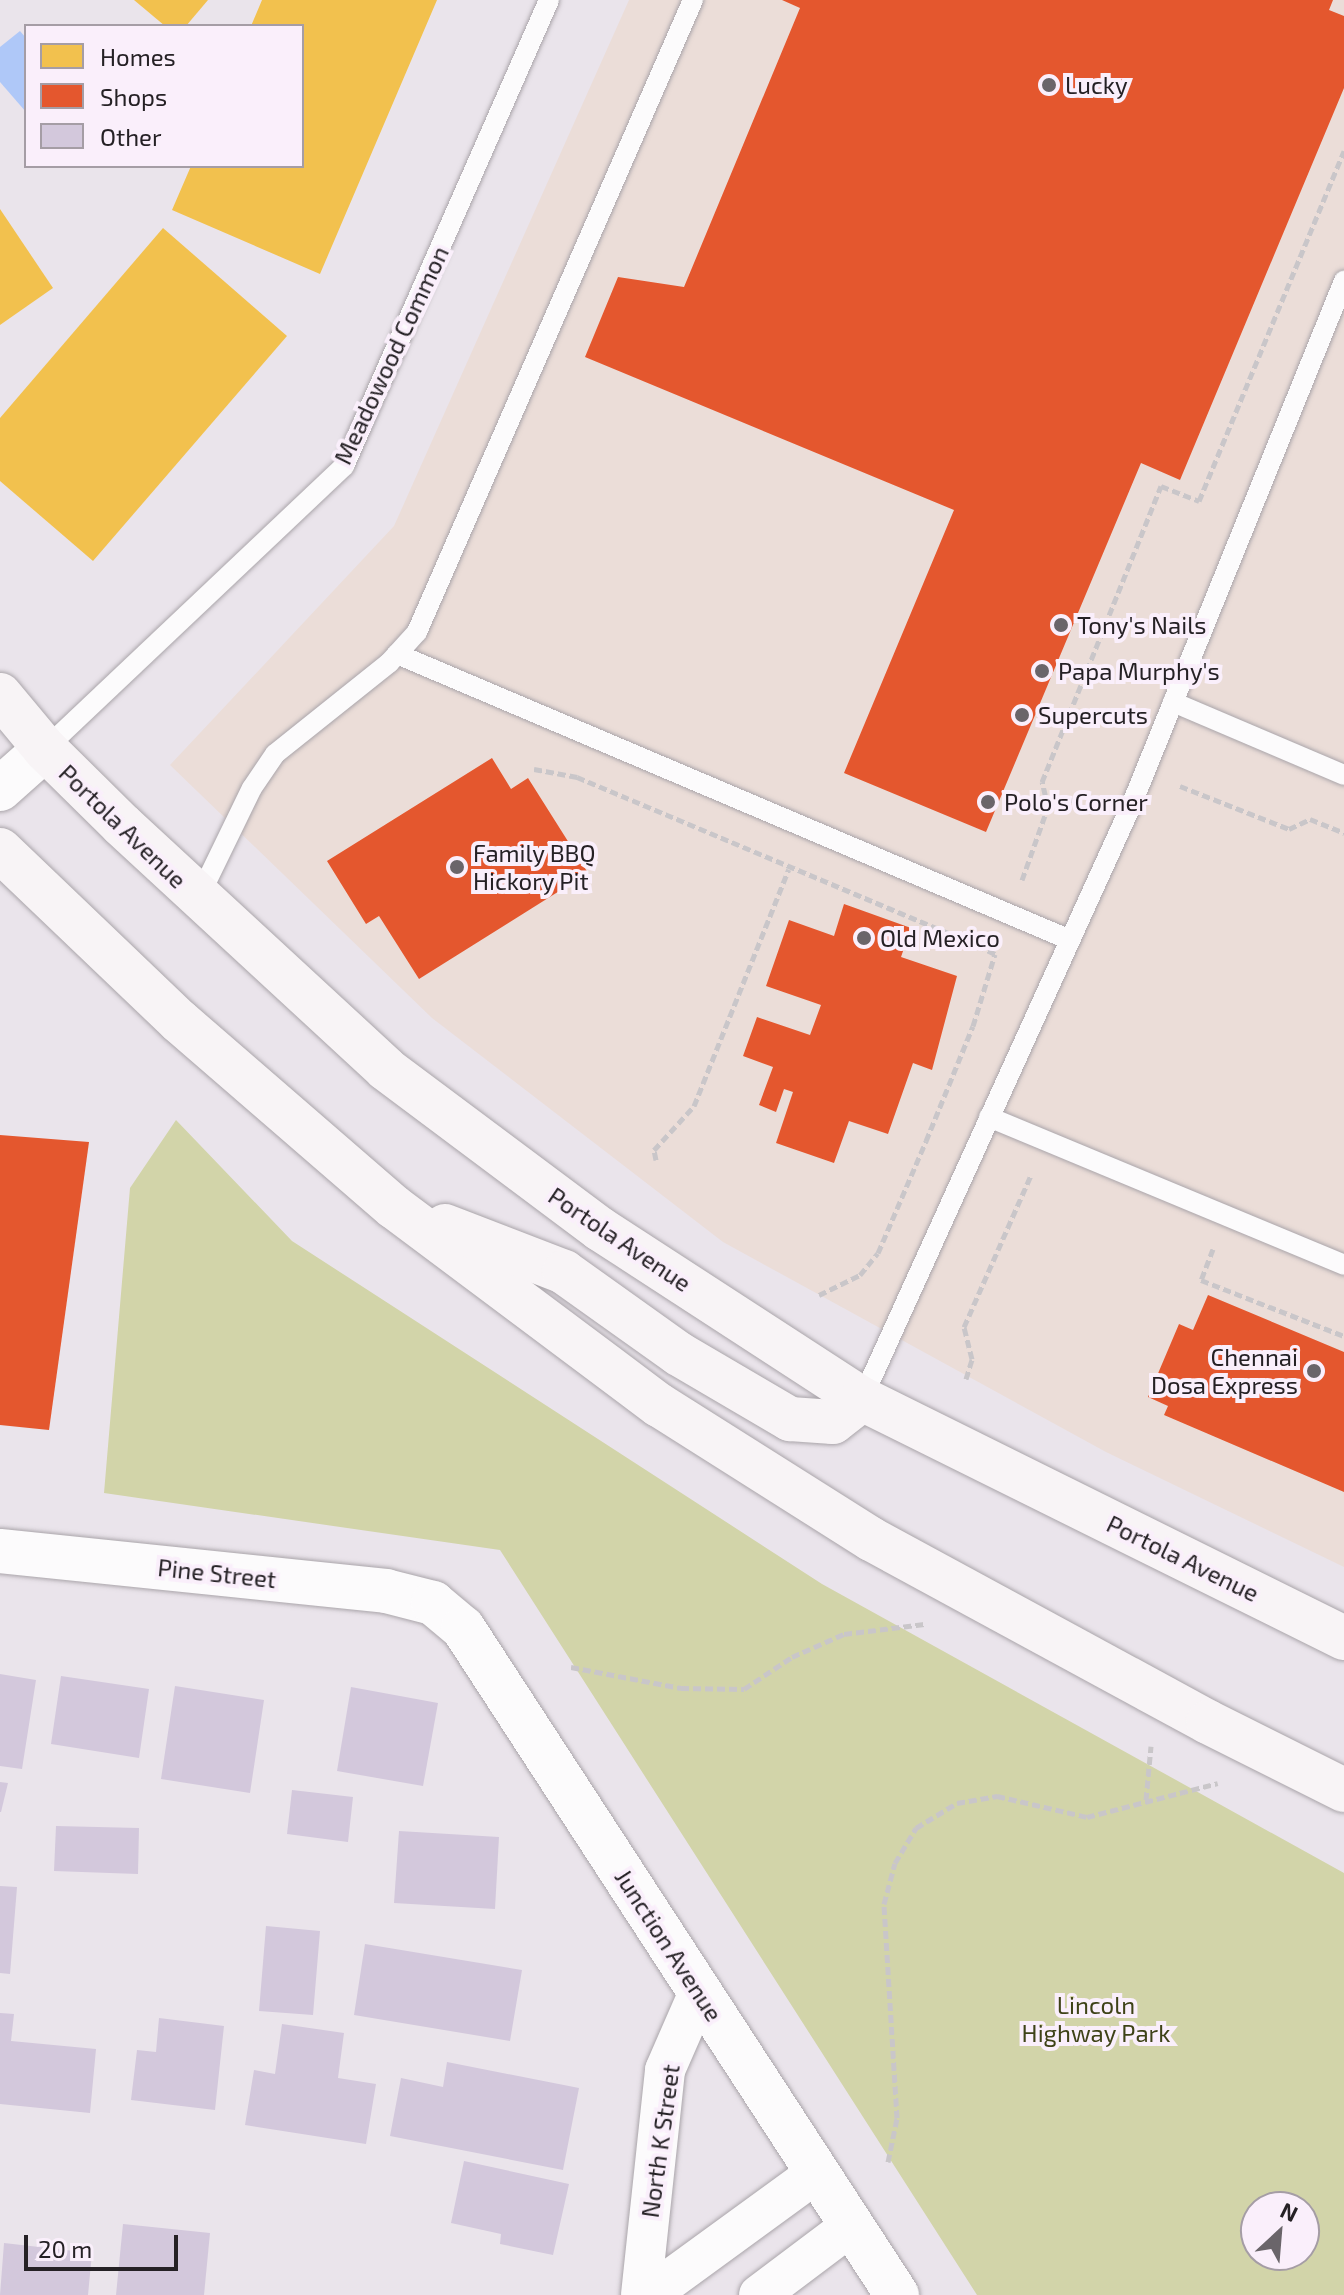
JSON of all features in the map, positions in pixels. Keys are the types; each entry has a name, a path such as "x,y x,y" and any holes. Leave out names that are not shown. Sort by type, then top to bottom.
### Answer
{"main road":[{"name":"Portola Avenue","path":"0,695 45,749 198,899 386,1069 600,1229 862,1399 1344,1638"},
{"path":"0,850 179,1021 394,1207 659,1405 871,1539 1208,1722 1344,1790"},
{"path":"394,1207 564,1272 679,1354 790,1419 833,1422 862,1399"}],"street":[{"path":"0,789 45,749"},
{"name":"Pine Street","path":"0,1551 386,1591 433,1603"},
{"name":"Junction Avenue","path":"433,1603 463,1628 897,2295"},
{"name":"North K Street","path":"641,2295 665,2070 699,1992"},
{"path":"649,2295 816,2173"},
{"path":"759,2295 852,2225"}],"lane":[{"name":"Meadowood Common","path":"45,749 344,466 549,0"},
{"path":"198,899 252,788 275,754 397,654 417,632 693,0"},
{"path":"862,1399 1070,940 1173,702 1344,281"},
{"path":"397,654 1070,940"},
{"path":"1173,702 1344,775"},
{"path":"989,1117 1344,1265"}],"path":[{"path":"1021,882 1048,807 1042,782 1161,486 1199,501 1344,151"},
{"path":"534,769 577,777 995,954 973,1026 878,1253 860,1275 819,1295"},
{"path":"1171,796 1175,784 1289,829 1310,819 1344,833"},
{"path":"1045,798 1076,800"},
{"path":"656,1160 654,1150 694,1106 789,869"},
{"path":"966,1379 972,1359 964,1327 1030,1175 1044,1174"},
{"path":"1216,1242 1201,1280 1344,1336"},
{"path":"571,1667 681,1688 744,1689 792,1657 844,1634 929,1624"},
{"path":"1146,1800 1153,1775 1151,1739"},
{"path":"888,2162 897,2118 884,1904 895,1863 916,1828 957,1803 997,1796 1087,1817 1230,1780"}],"shaded area":[{"path":"629,0 1344,0 1344,1567 1106,1452 723,1242 432,1018 170,765 394,526"}],"green space":[{"name":"Lincoln Highway Park","path":"176,1120 292,1241 822,1584 1344,1873 1344,2295 977,2295 500,1550 104,1493 130,1188"}],"water":[{"path":"20,31 24,36 24,110 0,82 0,47"}],"building: Homes":[{"path":"134,0 208,0 188,24 163,24"},
{"path":"262,0 437,0 320,274 172,210 190,168 304,168 304,24 252,24"},
{"path":"0,209 53,288 0,325"},
{"path":"163,228 287,336 93,561 0,481 0,418"}],"building: Shops":[{"path":"782,0 1333,0 1329,10 1344,16 1344,88 1180,480 1141,463 986,832 844,773 954,510 585,357 618,277 684,287 800,8"},
{"name":"Family BBQ Hickory Pit","path":"492,758 511,789 528,778 588,873 419,979 379,916 366,924 327,861"},
{"path":"844,904 911,928 901,957 957,976 932,1070 913,1063 888,1134 849,1121 834,1163 776,1143 793,1092 784,1089 776,1112 759,1105 773,1067 743,1056 757,1017 810,1035 821,1005 766,986 789,920 834,936"},
{"path":"0,1135 89,1142 49,1430 0,1425"},
{"path":"1208,1295 1344,1352 1344,1492 1164,1415 1168,1406 1148,1397 1179,1324 1193,1330"}],"building: Other":[{"path":"0,1674 36,1680 22,1769 0,1766"},
{"path":"61,1676 149,1689 139,1758 51,1744"},
{"path":"175,1686 264,1700 250,1793 161,1779"},
{"path":"351,1687 438,1703 423,1786 337,1771"},
{"path":"0,1782 8,1783 1,1812 0,1812"},
{"path":"292,1790 353,1797 348,1842 287,1834"},
{"path":"56,1826 139,1828 138,1874 54,1871"},
{"path":"399,1831 499,1837 495,1909 394,1903"},
{"path":"0,1886 17,1887 10,1974 0,1973"},
{"path":"266,1926 320,1931 313,2015 259,2011"},
{"path":"365,1944 522,1970 510,2041 354,2015"},
{"path":"0,2013 14,2014 11,2041 96,2049 90,2113 0,2104"},
{"path":"159,2018 224,2026 215,2110 131,2100 137,2050 156,2052"},
{"path":"282,2024 344,2033 338,2078 376,2084 366,2144 245,2125 254,2070 275,2074"},
{"path":"447,2062 579,2088 563,2170 390,2136 401,2078 443,2087"},
{"path":"464,2161 569,2184 553,2255 500,2244 501,2234 451,2223"},
{"path":"123,2224 210,2233 204,2295 116,2295"},
{"path":"4,2243 92,2253 88,2295 0,2295"}],"place":[{"name":"Lucky","path":"1049,85"},
{"name":"Tony's Nails","path":"1061,625"},
{"name":"Papa Murphy's","path":"1042,671"},
{"name":"Supercuts","path":"1022,715"},
{"name":"Polo's Corner","path":"988,802"},
{"name":"Family BBQ Hickory Pit","path":"457,867"},
{"name":"Old Mexico","path":"864,938"},
{"name":"Chennai Dosa Express","path":"1314,1371"}]}
